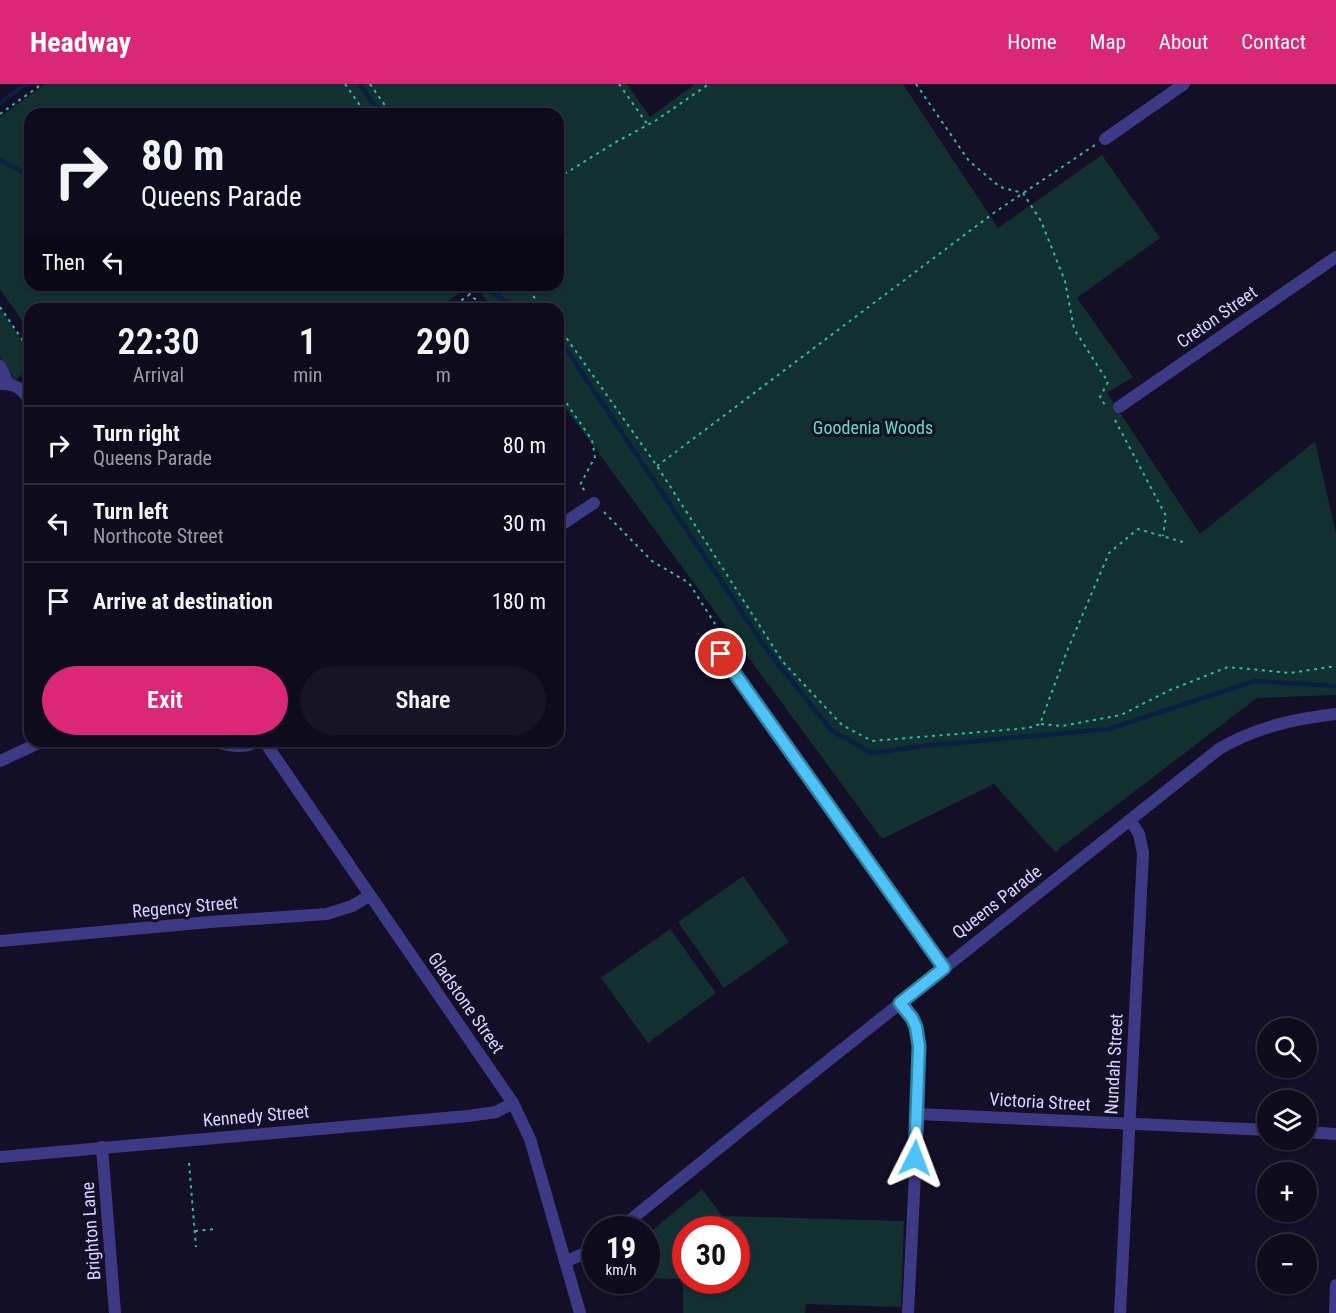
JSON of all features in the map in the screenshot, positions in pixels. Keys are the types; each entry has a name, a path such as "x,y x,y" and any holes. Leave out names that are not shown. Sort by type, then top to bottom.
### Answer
{"street":[{"path":"1105,139 1184,84"},
{"name":"Creton Street","path":"1119,407 1336,257"},
{"path":"0,366 4,383 18,387 24,394"},
{"path":"564,524 594,503"},
{"path":"721,654 944,968"},
{"name":"Queens Parade","path":"635,1216 1212,754 1240,736 1285,722 1336,714"},
{"path":"0,762 31,747"},
{"name":"Gladstone Street","path":"268,747 513,1102 530,1139 580,1313"},
{"name":"Nundah Street","path":"1120,1313 1143,853 1139,834 1130,820"},
{"name":"Regency Street","path":"0,941 327,914 351,906 369,896"},
{"path":"900,1003 916,1027 919,1046 908,1313"},
{"name":"Kennedy Street","path":"0,1156 489,1114 513,1102"},
{"name":"Victoria Street","path":"918,1113 1257,1130"},
{"path":"1317,1133 1336,1134"},
{"name":"Brighton Lane","path":"102,1147 115,1313"},
{"path":"565,1262 582,1254"},
{"path":"1335,1313 1336,1285"}],"path":[{"path":"0,114 42,84"},
{"path":"345,84 362,108"},
{"path":"370,84 387,108"},
{"path":"619,84 648,125"},
{"path":"564,174 648,125 709,84"},
{"path":"916,84 969,161 1000,187 1023,193 1041,221 1065,281 1074,330 1108,382 1100,397 1119,426 1166,516 1163,536"},
{"path":"657,466 995,212 1105,139"},
{"path":"469,291 470,295 483,303"},
{"path":"528,291 540,303"},
{"path":"458,303 470,295"},
{"path":"0,307 24,342"},
{"path":"564,334 657,466 783,662 842,725 872,741 1028,728 1040,724 1062,726 1121,715 1170,690 1227,667 1290,673 1336,666"},
{"path":"564,400 592,440 595,458 580,485 594,503 652,561 689,584 724,638 721,654"},
{"path":"1040,724 1067,651 1109,554 1138,529 1183,542"},
{"path":"189,1163 196,1247"},
{"path":"194,1231 216,1229"}],"green space":[{"name":"Goodenia Woods","path":"45,84 627,84 650,117 695,84 903,84 998,228 1102,155 1160,238 1077,298 1133,377 1107,393 1200,534 1315,441 1336,534 1336,695 1257,698 1055,852 994,784 882,839 564,406 564,303 488,303 480,291 564,291 564,108 24,108 24,291 462,291 445,303 24,303 24,323 0,289 0,117"},
{"path":"0,308 24,344 24,373 15,380 0,358"},
{"path":"743,876 789,942 724,988 678,922"},
{"path":"670,929 716,993 648,1043 601,978"},
{"path":"702,1189 722,1216 672,1216 672,1279 660,1278 660,1224"},
{"path":"750,1217 904,1221 901,1307 806,1304 805,1313 683,1313 683,1294 750,1294"}],"waterway":[{"path":"0,103 26,84"},
{"path":"360,84 376,108"},
{"path":"0,160 24,173"},
{"path":"488,291 510,303"},
{"path":"496,291 501,298"},
{"path":"564,346 767,650 831,730 872,753 922,746 1109,729 1255,681 1336,686"}],"route":[{"path":"721,654 944,968 900,1003 916,1027 919,1046 915,1158"}]}
